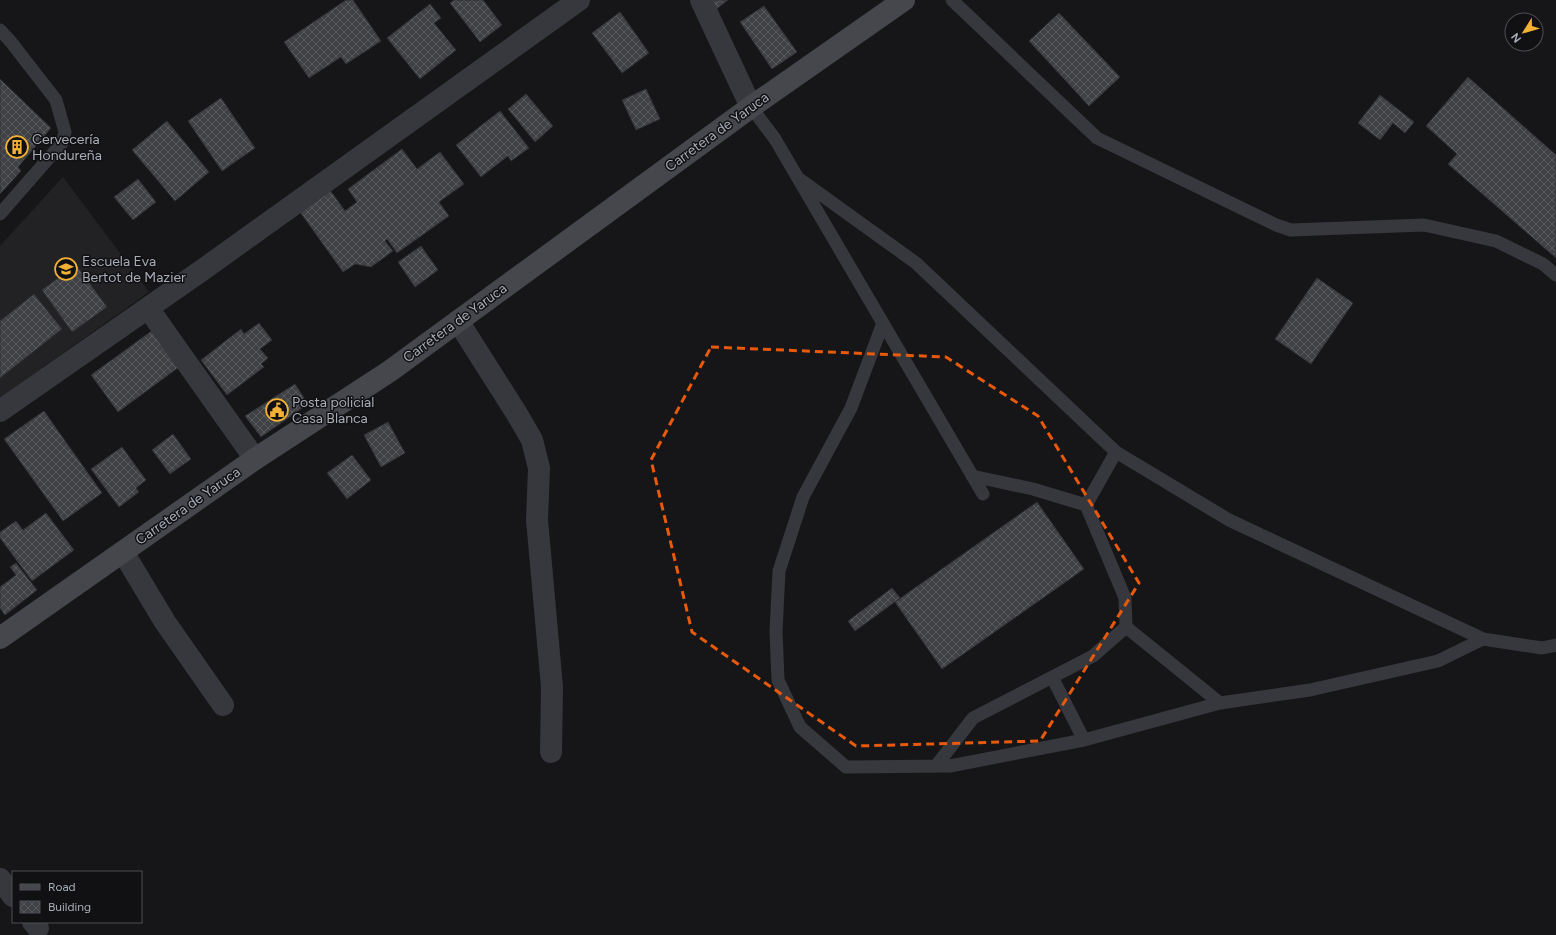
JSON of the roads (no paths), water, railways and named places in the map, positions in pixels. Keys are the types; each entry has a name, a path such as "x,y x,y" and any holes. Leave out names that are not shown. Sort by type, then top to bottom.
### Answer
{"street":[{"path":"0,411 148,308 579,0"},
{"path":"701,0 752,107"},
{"name":"Carretera de Yaruca","path":"0,638 255,459 390,371 752,107 904,0"},
{"path":"148,308 255,459"},
{"path":"458,321 532,440 539,468 537,520 552,687 551,752"},
{"path":"123,552 165,622 223,704"},
{"path":"0,879 12,895"}],"lane":[{"path":"952,0 1097,138 1276,225 1291,230 1424,225 1496,241 1543,264 1556,275"},
{"path":"0,30 56,100 65,132 62,143 0,214"},
{"path":"752,107 775,139 983,494"},
{"path":"798,178 916,262 1116,452 1229,520 1483,639 1542,648 1556,645"},
{"path":"883,323 851,408 803,497 778,571 776,631 778,680 800,727 846,767 950,766 1084,740 1220,704 1310,690 1438,661 1483,639"},
{"path":"1086,505 1116,452"},
{"path":"972,476 1033,489 1086,505"},
{"path":"1086,505 1125,598 1126,627 1220,704"},
{"path":"936,766 974,718 1093,656 1126,627"},
{"path":"1052,677 1084,740"}],"place":[{"name":"Cervecería Hondureña","path":"17,147"},
{"name":"Escuela Eva Bertot de Mazier","path":"66,269"},
{"name":"Posta policial Casa Blanca","path":"277,410"}]}
